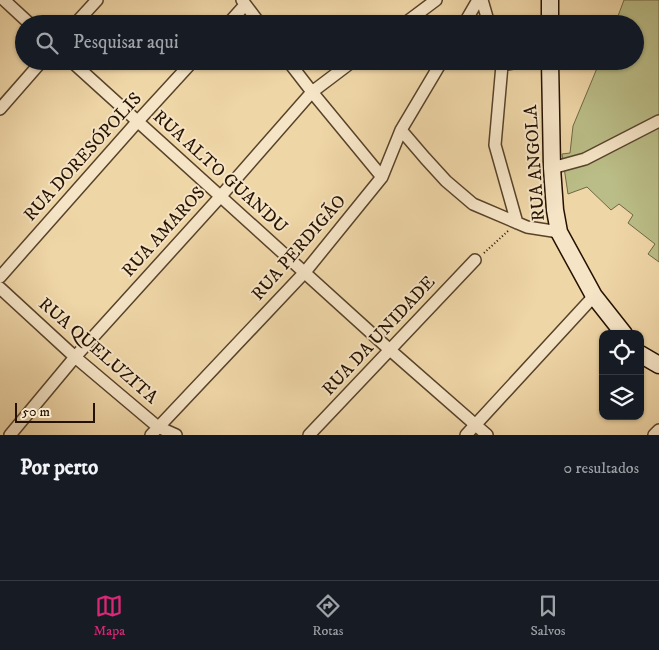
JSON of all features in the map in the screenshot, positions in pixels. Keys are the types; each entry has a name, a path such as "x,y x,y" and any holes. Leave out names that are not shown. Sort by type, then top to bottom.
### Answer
{"street":[{"path":"4,0 20,15"},
{"path":"83,15 97,0"},
{"path":"416,15 436,0"},
{"path":"470,15 480,0"},
{"path":"480,0 486,15"},
{"path":"550,0 550,15"},
{"path":"234,15 243,2 253,15"},
{"path":"0,109 34,70"},
{"name":"RUA ALTO GUANDU","path":"81,70 390,350 487,435"},
{"name":"RUA DORESÓPOLIS","path":"0,277 185,70"},
{"path":"295,70 382,177"},
{"name":"RUA AMAROS","path":"10,435 76,357 312,92 341,70"},
{"name":"RUA PERDIGÃO","path":"155,431 305,272 382,177 401,130 437,70"},
{"path":"500,70 495,144 517,223"},
{"name":"RUA ANGOLA","path":"550,70 552,168 555,210 559,232 594,296 621,330"},
{"path":"552,168 585,159 659,121"},
{"path":"401,130 446,181 473,204 517,223 559,232"},
{"name":"RUA DA UNIDADE","path":"309,435 475,260"},
{"name":"RUA QUELUZITA","path":"0,288 155,431 176,435"},
{"path":"466,435 594,296"},
{"path":"644,356 659,365"}],"path":[{"path":"475,260 517,223"}],"green space":[{"path":"624,0 659,0 659,262 648,254 655,244 628,223 633,215 619,204 611,210 587,187 568,194 562,154 570,153 573,126 596,70 644,70 644,15 618,15"}]}
